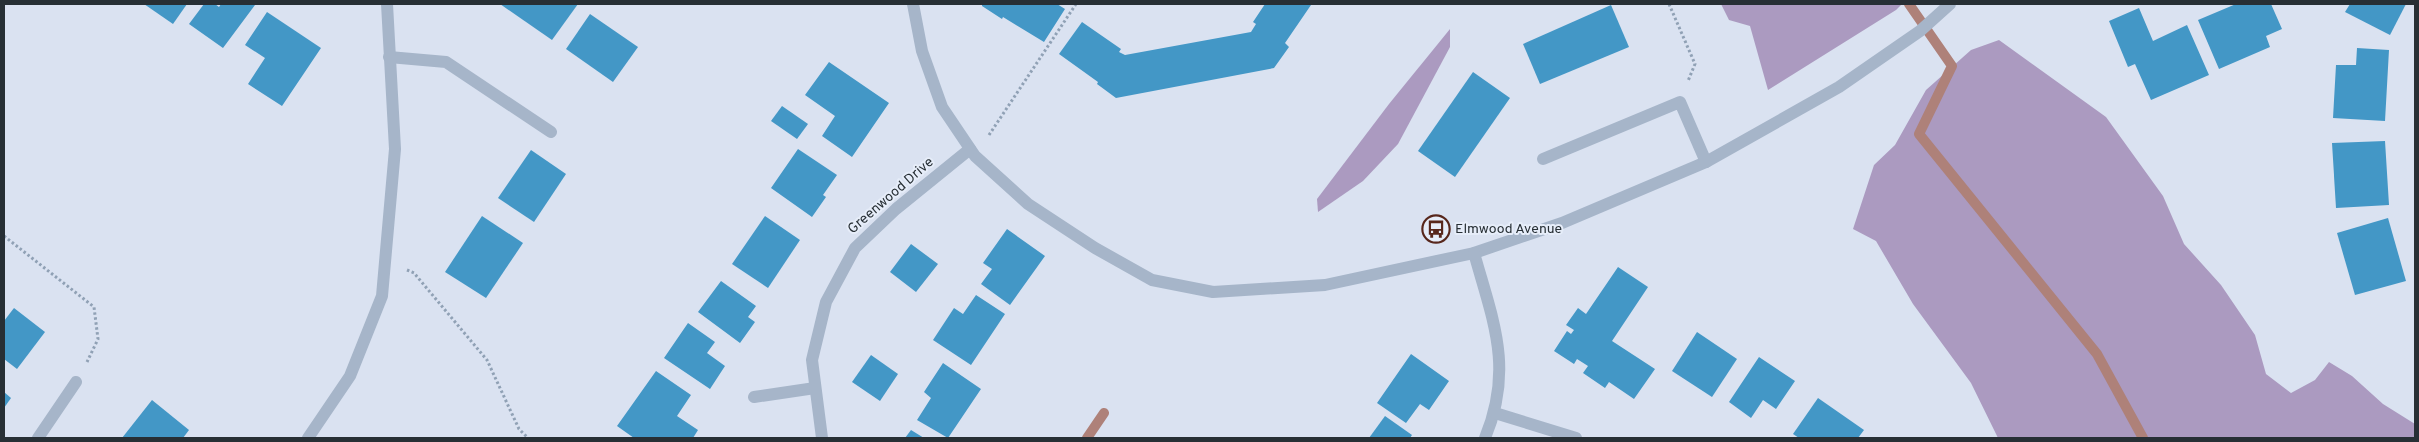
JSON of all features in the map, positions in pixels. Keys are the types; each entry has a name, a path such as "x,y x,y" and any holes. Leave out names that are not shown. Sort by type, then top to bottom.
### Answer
{"street":[{"path":"308,438 350,376 382,296 395,149 387,4"},
{"path":"913,4 922,51 942,107 973,152 1028,204 1095,248 1152,280 1213,292 1325,285 1474,253 1562,224 1706,162 1839,87 1920,31 1950,4"},
{"path":"390,57 446,62 551,132"},
{"path":"1543,159 1680,102 1706,162"},
{"name":"Greenwood Drive","path":"822,438 814,388 812,360 826,302 856,248 896,209 973,152"},
{"path":"1474,253 1497,336 1500,377 1495,414 1485,438"},
{"path":"38,438 76,382"},
{"path":"754,397 814,388"},
{"path":"1495,414 1576,438"}],"path":[{"path":"973,152 1076,4"},
{"path":"1669,4 1695,64 1680,102"},
{"path":"4,236 94,307 98,339 76,382"},
{"path":"386,261 414,273 487,360 520,429 528,438"}],"shaded area":[{"path":"1721,4 1902,4 1896,10 1768,90 1750,26 1729,20"},
{"path":"1450,29 1450,47 1398,144 1363,181 1318,212 1317,199 1389,104"},
{"path":"1999,40 2106,117 2163,196 2184,244 2221,285 2255,335 2266,374 2291,393 2315,380 2329,362 2352,376 2383,404 2415,424 2415,438 1998,438 1971,383 1913,304 1876,241 1853,229 1874,165 1895,145 1926,90 1971,50"}],"building":[{"path":"144,4 187,4 173,24"},
{"path":"204,4 215,4 219,7 221,4 255,5 223,48 189,24"},
{"path":"500,4 578,4 552,40"},
{"path":"982,4 1057,4 1065,9 1044,42 1003,17 1002,19 982,6"},
{"path":"1265,4 1311,5 1285,43 1289,47 1274,68 1116,98 1097,84 1098,82 1059,54 1082,22 1121,49 1119,52 1125,55 1251,32 1256,24 1253,22"},
{"path":"2236,4 2271,4 2282,29 2266,36 2270,47 2219,69 2198,20"},
{"path":"2350,4 2406,4 2390,35 2345,12"},
{"path":"1611,5 1629,47 1540,84 1523,44"},
{"path":"2139,8 2153,41 2187,25 2209,75 2151,100 2135,64 2128,67 2109,21"},
{"path":"267,12 321,48 282,106 248,84 265,58 245,45"},
{"path":"590,14 638,47 613,82 566,49"},
{"path":"2357,48 2389,50 2385,121 2333,118 2336,65 2356,65"},
{"path":"829,62 889,103 852,157 822,136 835,116 805,95"},
{"path":"1473,72 1510,98 1455,177 1418,151"},
{"path":"782,106 808,124 797,139 771,121"},
{"path":"2385,141 2389,205 2336,208 2332,143"},
{"path":"798,149 837,175 823,195 826,197 812,217 771,188"},
{"path":"531,150 566,174 534,222 498,198"},
{"path":"482,216 523,243 486,298 445,272"},
{"path":"765,216 800,240 768,288 732,264"},
{"path":"2388,218 2406,281 2355,295 2337,233"},
{"path":"1007,229 1045,256 1010,305 981,284 992,269 983,263"},
{"path":"911,244 938,264 916,292 890,272"},
{"path":"1618,267 1648,287 1612,341 1655,369 1634,399 1609,382 1605,388 1583,373 1588,366 1577,359 1574,364 1554,351 1567,331 1571,334 1574,330 1566,325 1578,308 1586,314"},
{"path":"721,281 756,306 748,317 755,322 740,343 698,312"},
{"path":"976,295 1005,314 971,365 933,340 954,308 963,314"},
{"path":"14,308 45,332 17,369 4,359 4,321"},
{"path":"688,323 715,342 707,353 725,366 710,389 664,358"},
{"path":"1697,332 1737,359 1712,397 1672,371"},
{"path":"1411,354 1449,381 1429,410 1420,404 1406,423 1377,403"},
{"path":"871,355 898,374 880,401 852,382"},
{"path":"1759,357 1795,381 1776,409 1763,400 1751,418 1729,402"},
{"path":"943,363 981,389 948,438 917,420 931,398 924,392"},
{"path":"656,371 691,395 677,416 698,430 693,438 634,438 617,426"},
{"path":"4,392 11,398 4,408"},
{"path":"1818,398 1864,430 1858,438 1799,438 1793,434"},
{"path":"152,400 189,430 183,438 122,438"},
{"path":"1385,416 1412,435 1410,438 1369,438"},
{"path":"911,430 924,438 905,438"}],"waterway":[{"path":"1909,4 1952,66 1919,134 2097,354 2143,438"},
{"path":"1087,438 1104,413"}],"place":[{"name":"Elmwood Avenue","path":"1436,229"}]}
